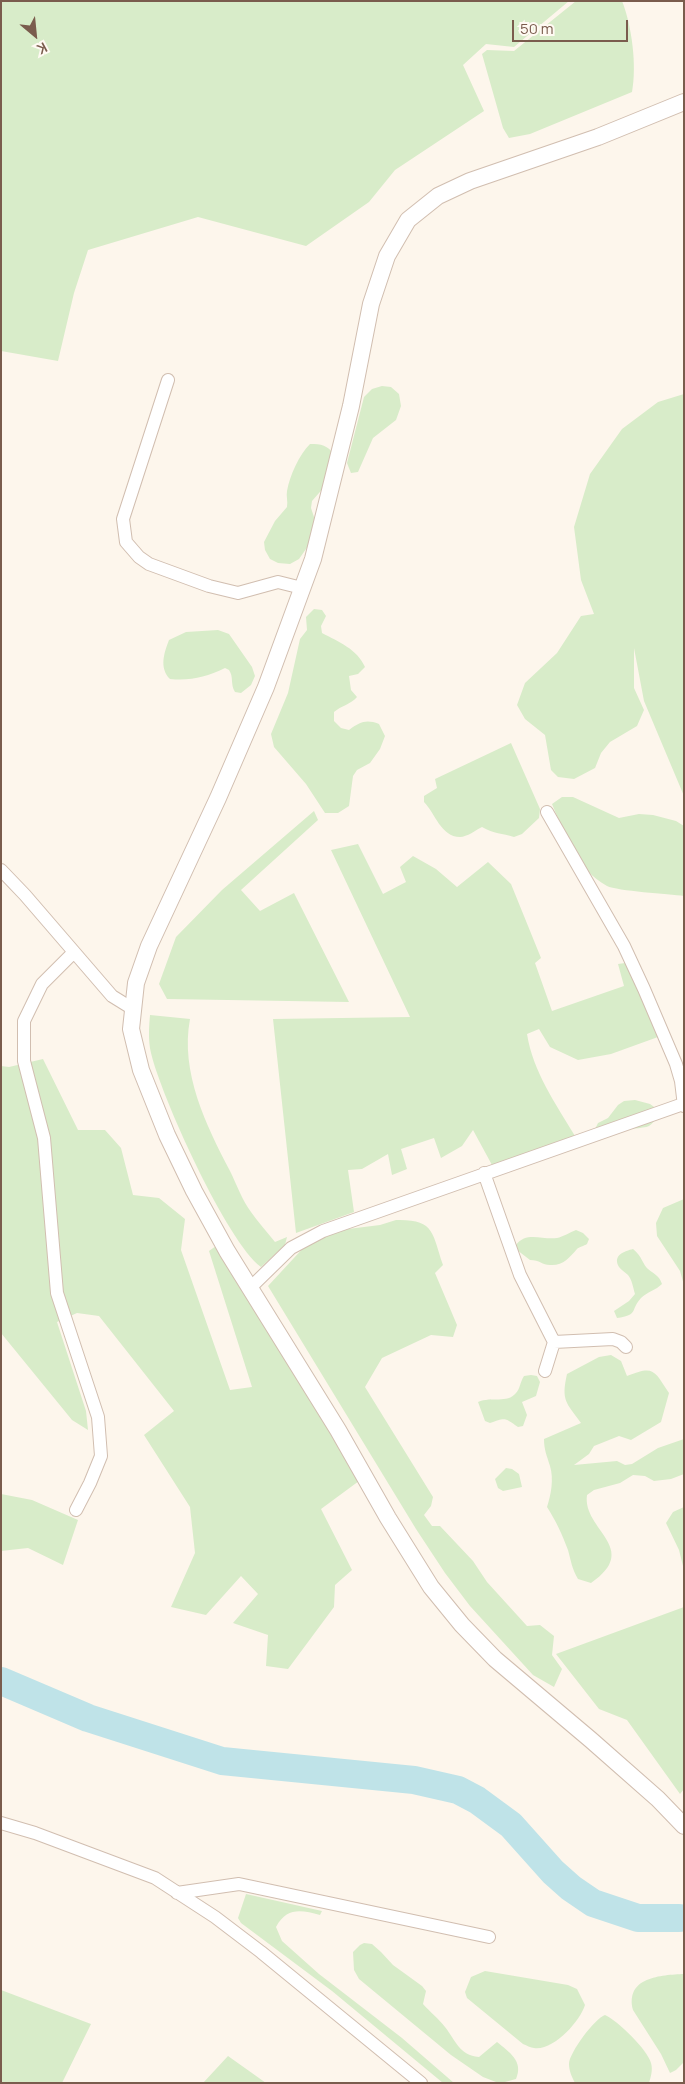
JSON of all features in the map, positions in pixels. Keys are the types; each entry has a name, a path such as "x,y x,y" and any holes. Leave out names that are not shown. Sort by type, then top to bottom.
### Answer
{"street":[{"path":"684,102 598,137 470,181 438,196 408,220 387,256 371,304 351,406 312,558 302,588 266,687 218,798 149,946 136,983 131,1029 141,1070 167,1136 194,1191 250,1288 338,1430 388,1518 431,1587 462,1625 495,1659 592,1740 658,1799 684,1826"},
{"path":"168,380 122,519 126,542 139,557 149,564 210,586 238,593 278,582 302,588"},
{"path":"250,1288 291,1248 323,1231 484,1173 684,1105 681,1081 676,1064 640,980 624,946 547,812"},
{"path":"1,870 112,996 133,1009"},
{"path":"74,952 42,984 24,1021 24,1061 44,1138 57,1293 98,1417 101,1456 76,1510"},
{"path":"484,1173 520,1275 554,1342 545,1371"},
{"path":"554,1342 613,1340 621,1342 626,1347"},
{"path":"1,1823 35,1833 155,1878 215,1917 277,1964 421,2083"},
{"path":"177,1893 239,1884 490,1937"}],"green space":[{"path":"1,1 569,1 514,47 486,44 463,65 484,111 395,170 369,202 306,246 198,217 88,250 74,293 58,361 1,351"},
{"path":"576,1 622,1 626,11 633,46 634,70 632,92 530,134 509,138 503,128 482,54 487,50 514,51"},
{"path":"382,386 391,387 399,394 401,406 396,420 373,438 358,472 351,473 347,463 364,397 372,389"},
{"path":"684,394 684,796 644,701 634,648 634,688 644,710 637,726 610,742 601,753 595,768 574,779 558,777 551,770 545,735 525,719 517,705 525,683 557,653 581,616 594,614 581,580 574,527 590,474 622,429 658,402"},
{"path":"310,444 324,446 334,455 326,485 312,501 311,508 315,520 313,539 299,559 290,564 278,563 270,559 265,550 264,542 275,521 287,507 290,478 299,459"},
{"path":"314,609 322,610 326,616 321,626 322,633 352,651 365,667 358,674 349,676 351,690 357,697 334,712 334,721 341,728 349,730 363,722 374,722 379,724 385,736 380,749 370,763 357,770 353,776 349,806 338,813 325,813 306,784 274,747 271,734 288,693 300,639 307,630 306,617"},
{"path":"218,630 229,634 252,667 255,676 251,685 241,693 235,692 229,670 225,668 198,678 170,679 164,670 164,655 169,640 186,632"},
{"path":"511,743 540,809 539,818 522,834 514,837 482,827 463,837 453,836 448,833 439,824 424,802 424,796 437,788 435,779"},
{"path":"562,797 573,797 619,818 639,814 653,815 676,821 684,826 684,896 613,888 596,879 579,860 573,850 552,804"},
{"path":"314,811 318,820 241,890 260,911 294,893 349,1002 167,999 159,984 176,937 222,890"},
{"path":"358,844 383,894 406,882 400,867 413,856 436,869 457,887 488,862 511,884 541,958 535,963 552,1011 624,986 618,964 625,963 641,993 658,1037 611,1054 578,1060 550,1047 539,1029 527,1034 540,1075 575,1136 492,1165 473,1130 462,1146 441,1158 434,1138 401,1149 407,1169 392,1175 388,1154 362,1169 348,1170 354,1212 296,1233 273,1019 410,1017 331,850"},
{"path":"150,1015 190,1019 188,1039 192,1078 197,1098 212,1135 242,1197 254,1216 275,1242 287,1237 285,1245 261,1267 247,1252 231,1229 214,1200 181,1133 157,1074 151,1053 149,1038"},
{"path":"43,1059 78,1130 105,1130 121,1148 133,1195 159,1198 185,1219 181,1250 230,1390 252,1387 209,1251 216,1246 333,1433 359,1481 321,1509 352,1570 335,1585 334,1607 288,1669 266,1666 268,1635 233,1623 258,1594 241,1576 206,1615 171,1607 195,1553 190,1507 144,1435 174,1411 99,1316 77,1313 57,1322 86,1411 88,1430 72,1420 1,1333 1,1066 9,1067"},
{"path":"635,1100 650,1104 657,1109 657,1117 649,1126 631,1129 595,1129 598,1123 608,1118 618,1105 624,1101"},
{"path":"684,1199 684,1285 680,1271 657,1236 656,1223 663,1208"},
{"path":"396,1220 418,1222 425,1225 434,1236 443,1265 435,1273 457,1325 453,1337 431,1335 382,1358 365,1387 433,1497 431,1506 424,1515 432,1526 440,1526 473,1561 487,1582 527,1626 540,1625 554,1636 552,1655 562,1669 554,1687 533,1675 470,1606 445,1573 416,1529 268,1286 306,1245 340,1230 380,1225"},
{"path":"576,1230 583,1233 589,1239 587,1244 578,1248 565,1261 559,1264 547,1265 530,1260 517,1250 516,1245 525,1238 557,1238"},
{"path":"633,1249 662,1284 641,1298 631,1314 617,1318 614,1311 629,1301 635,1294 628,1275 619,1267 617,1259 620,1254"},
{"path":"611,1355 621,1361 627,1376 648,1370 660,1379 669,1393 661,1422 631,1440 619,1436 594,1446 589,1454 574,1465 617,1461 625,1465 632,1464 658,1448 684,1439 684,1474 671,1479 654,1481 645,1476 633,1475 620,1483 594,1490 587,1495 588,1507 593,1519 611,1549 611,1559 605,1571 591,1583 578,1579 563,1538 547,1507 551,1492 552,1476 544,1439 581,1423 566,1401 567,1374 599,1357"},
{"path":"524,1376 537,1376 540,1382 536,1396 522,1402 527,1415 523,1426 518,1427 505,1419 490,1423 485,1421 478,1402 504,1399 512,1396 517,1391"},
{"path":"506,1468 512,1469 519,1474 522,1487 503,1491 498,1488 495,1479"},
{"path":"1,1494 32,1500 78,1520 63,1565 28,1548 1,1551"},
{"path":"684,1507 684,1570 679,1550 666,1523 673,1512"},
{"path":"684,1607 684,1789 680,1794 627,1720 599,1709 556,1654"},
{"path":"246,1894 322,1911 320,1915 301,1911 285,1916 276,1927 282,1941 319,1974 402,2038 454,2083 443,2083 332,1991 241,1923 238,1918"},
{"path":"364,1943 372,1944 393,1965 422,1986 426,1991 423,2004 443,2024 462,2050 472,2056 479,2057 497,2042 506,2049 517,2062 518,2073 516,2079 496,2082 483,2077 451,2055 359,1979 354,1970 353,1952"},
{"path":"485,1971 568,1985 577,1989 585,2005 578,2019 558,2040 542,2048 531,2048 523,2044 467,1998 465,1992 471,1977"},
{"path":"684,1974 684,2062 670,2073 661,2054 633,2010 632,1999 634,1991 647,1980 665,1975"},
{"path":"1,1990 91,2024 62,2083 1,2083"},
{"path":"605,2015 631,2036 649,2057 652,2068 649,2083 575,2083 569,2064 573,2052 595,2022"},
{"path":"228,2056 266,2083 203,2083"}],"waterway":[{"path":"1,1681 88,1718 222,1761 414,1780 458,1790 477,1800 511,1825 553,1872 571,1888 593,1903 638,1918 679,1918"}]}
